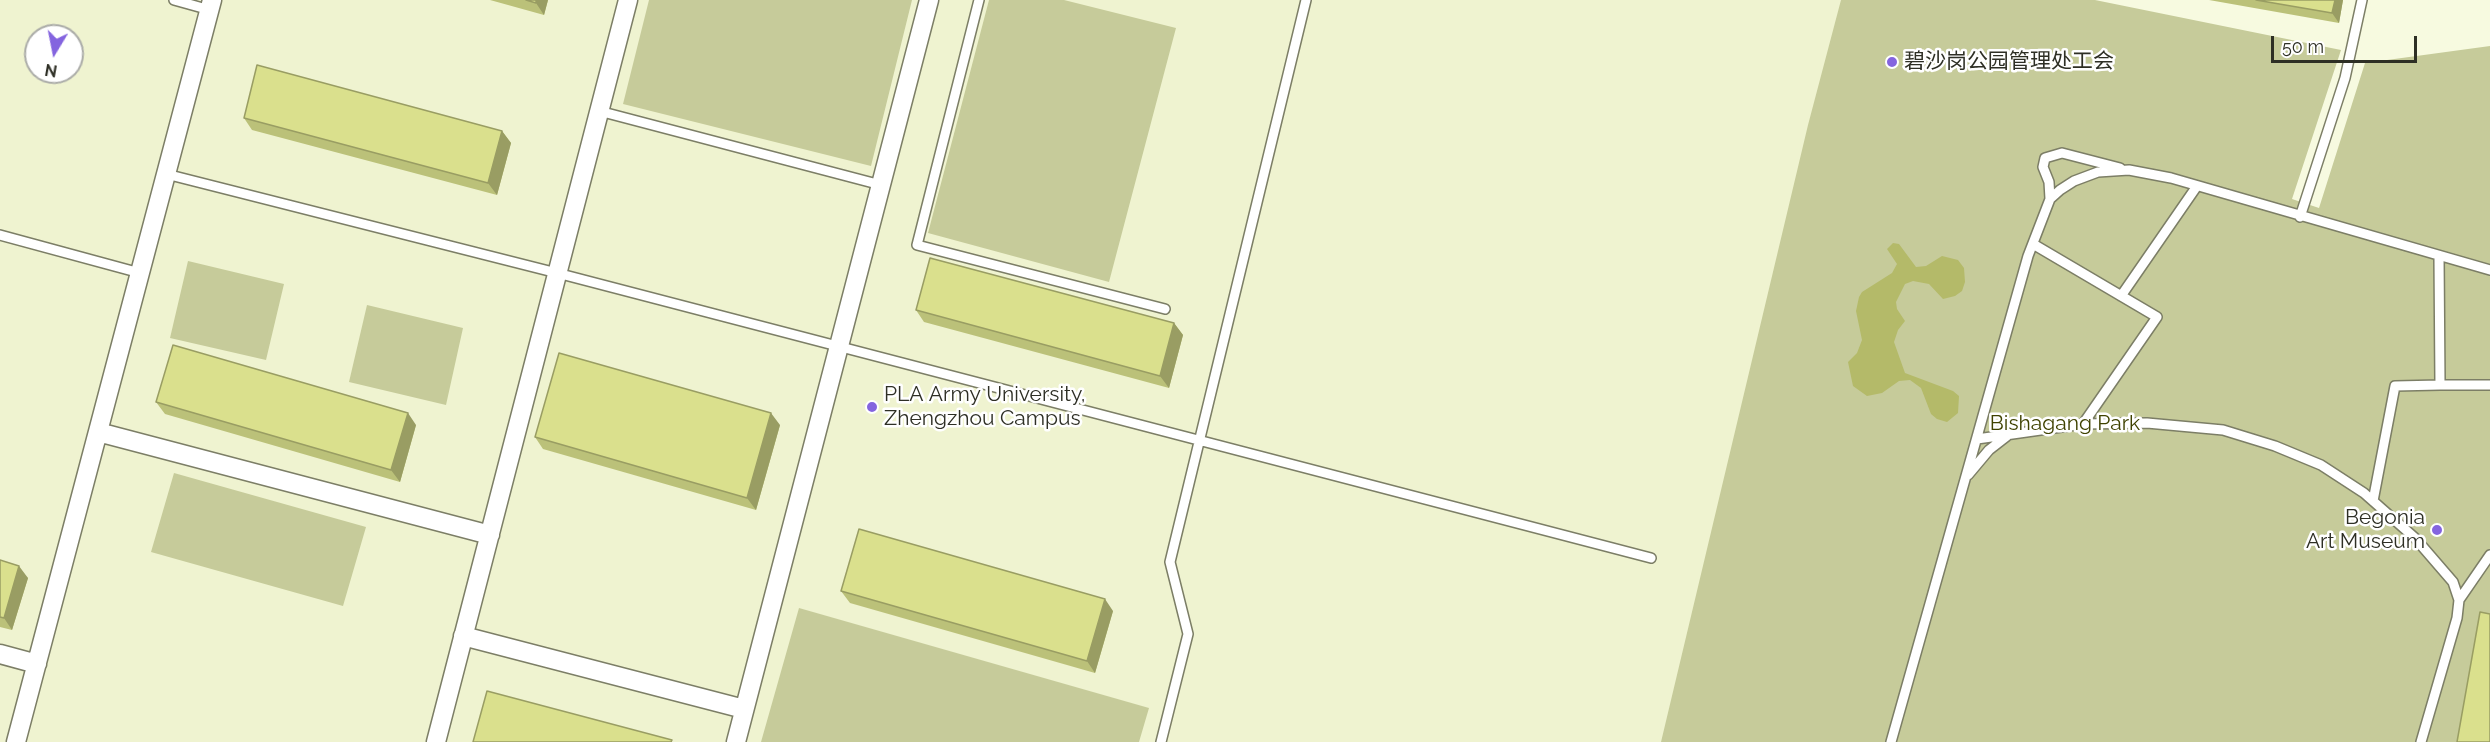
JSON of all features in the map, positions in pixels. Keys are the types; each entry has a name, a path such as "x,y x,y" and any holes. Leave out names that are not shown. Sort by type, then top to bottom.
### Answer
{"street":[{"path":"436,742 628,0"},
{"path":"736,742 929,0"},
{"path":"16,742 211,5"},
{"path":"98,432 490,535"},
{"path":"464,636 744,709"},
{"path":"0,654 37,664"}],"lane":[{"path":"174,0 211,5"},
{"path":"980,0 917,245 1166,309"},
{"path":"1161,742 1188,634 1170,562 1306,0"},
{"path":"2300,217 2345,78 2362,0"},
{"path":"599,111 881,184"},
{"path":"1891,742 2033,244 2050,199 2049,182 2043,167 2045,158 2062,153 2196,186 2490,270"},
{"path":"2050,199 2074,181 2098,172 2129,170"},
{"path":"166,174 557,273 1651,558"},
{"path":"2121,296 2196,186"},
{"path":"0,235 140,273"},
{"path":"2033,244 2157,317 2083,424"},
{"path":"2439,256 2440,385"},
{"path":"2373,501 2395,386 2490,385"},
{"path":"1977,439 2083,424 2147,423 2223,430 2321,465 2373,501 2415,538 2453,582 2459,600 2457,618 2421,742"},
{"path":"1965,480 1989,450 2007,436"},
{"path":"2459,600 2490,555"}],"shaded area":[{"name":"PLA Army University, Zhengzhou Campus","path":"0,0 1843,0 1663,742 0,742"},
{"path":"1893,243 1899,244 1916,267 1926,266 1942,256 1958,260 1964,268 1965,282 1962,291 1955,296 1943,299 1929,284 1913,281 1905,284 1896,302 1897,309 1905,321 1898,330 1894,342 1905,373 1953,391 1959,396 1958,413 1947,422 1931,414 1921,388 1910,380 1899,381 1882,393 1867,396 1853,386 1848,362 1857,353 1862,340 1856,311 1859,297 1862,292 1892,273 1897,264 1887,249"}],"green space":[{"path":"649,0 912,0 871,166 623,104"},
{"path":"989,0 1064,0 1176,28 1109,282 928,233"},
{"name":"Bishagang Park","path":"1841,0 2095,0 2341,50 2292,199 2319,208 2365,63 2490,46 2490,742 1661,742 1808,125"},
{"path":"188,261 284,284 266,360 170,338"},
{"path":"367,305 463,328 446,405 349,382"},
{"path":"174,473 366,527 343,606 151,552"},
{"path":"799,608 1149,708 1139,742 761,742"}],"building":[{"path":"2256,0 2335,0 2332,13"},
{"path":"257,65 502,131 488,183 244,118"},
{"path":"930,258 1174,323 1160,376 916,310"},
{"path":"173,345 408,413 391,470 156,402"},
{"path":"559,353 771,413 747,498 535,437"},
{"path":"859,529 1105,599 1087,661 841,591"},
{"path":"0,560 19,566 4,618 0,617"},
{"path":"2480,612 2490,614 2490,742 2457,742"},
{"path":"487,691 672,740 671,742 473,742"}],"place":[{"name":"碧沙岗公园管理处工会","path":"1892,62"},
{"name":"PLA Army University, Zhengzhou Campus","path":"872,407"},
{"name":"Begonia Art Museum","path":"2437,530"}]}
